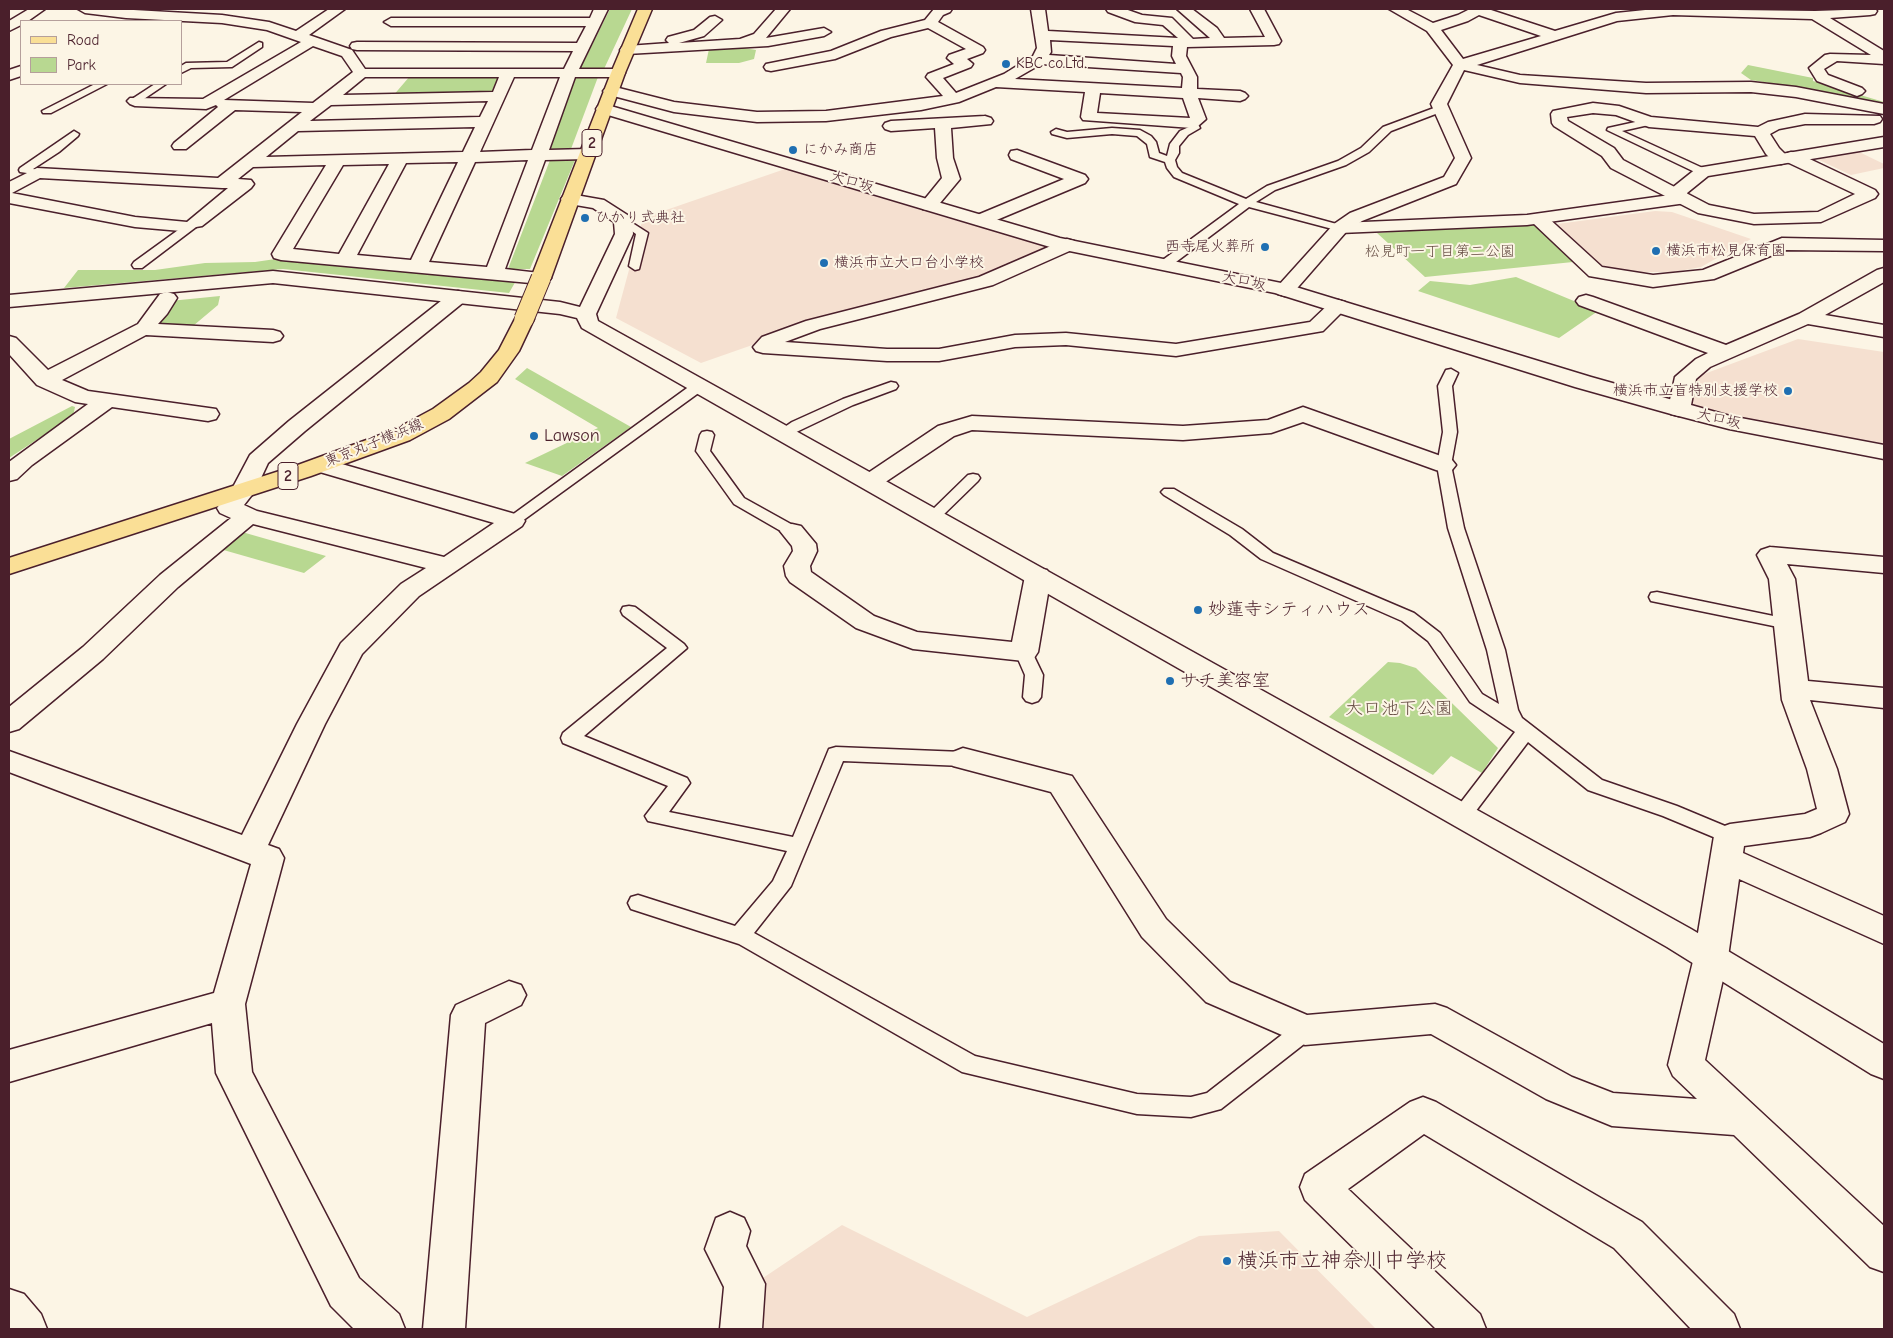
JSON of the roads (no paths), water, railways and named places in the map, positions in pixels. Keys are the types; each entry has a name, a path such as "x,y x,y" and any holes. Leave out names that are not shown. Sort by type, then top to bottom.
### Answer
{"main road":[{"name":"東京丸子横浜線","path":"9,566 246,504 321,465 402,434 427,422 477,388 503,360 524,319 618,73 634,50 645,9"}],"street":[{"path":"20,20 38,9"},
{"path":"85,9 122,17 201,18 251,22 352,50 582,47"},
{"path":"201,18 219,9"},
{"path":"206,104 305,38 338,9"},
{"path":"352,50 410,9"},
{"path":"494,274 569,73 601,9"},
{"path":"743,43 759,37 783,9"},
{"path":"771,67 835,55 886,34 930,23 938,12 945,9"},
{"path":"611,91 674,108 757,117 834,115 921,105 954,99 1009,77 1038,59 1044,52 1038,9"},
{"path":"1093,88 1089,117 1192,123 1198,119 1189,94 1190,78 1179,56 1184,43 1181,32 1166,21 1140,18 1113,9"},
{"path":"1184,9 1212,31 1220,42"},
{"path":"1041,35 1184,43 1274,41 1257,9"},
{"path":"1396,9 1432,28 1460,66 1520,79 1646,88 1751,87 1796,92 1884,109"},
{"path":"1432,28 1463,18 1479,9 1556,36"},
{"path":"1598,9 1616,17"},
{"path":"1284,290 1340,228 1356,217 1450,180 1463,158 1439,104 1460,66 1616,17 1691,9"},
{"path":"1674,11 1816,16 1870,11"},
{"path":"1816,16 1884,59"},
{"path":"9,27 20,20"},
{"path":"634,50 699,33 715,20"},
{"path":"391,22 594,22"},
{"path":"930,23 978,50 954,58 966,64 933,77 954,99"},
{"path":"634,50 768,42 824,32"},
{"path":"352,50 361,72"},
{"path":"1884,59 1837,57 1826,61 1816,68 1822,78 1884,100"},
{"path":"1038,59 1184,69"},
{"path":"222,183 361,72 618,73"},
{"path":"417,266 509,73"},
{"path":"995,83 1240,96"},
{"path":"135,101 231,105 323,104 498,96"},
{"path":"180,146 231,105"},
{"path":"1761,132 1772,151 1869,194 1821,217 1823,219 1754,218 1704,209 1617,164 1608,152 1560,123 1559,114 1593,108 1619,111 1649,122 1761,132 1774,125 1805,119 1884,119"},
{"name":"大口坂","path":"604,109 1067,245 1284,290 1583,382 1678,409 1728,422 1884,452"},
{"path":"879,127 985,121"},
{"path":"190,122 208,123"},
{"path":"294,126 485,122"},
{"path":"929,205 951,179 945,158 942,123"},
{"path":"822,127 862,128"},
{"path":"1340,228 1539,218 1679,199 1678,192 1704,172 1884,142"},
{"path":"249,162 588,154"},
{"path":"981,220 1079,179 1017,155"},
{"path":"345,260 400,158"},
{"path":"337,160 281,254 541,278"},
{"path":"9,189 37,173 245,184 189,224 135,222 9,198"},
{"path":"570,199 598,204 623,220 624,234 586,314 589,324 1679,938 1884,1063"},
{"path":"1539,218 1596,272 1653,281 1707,275 1782,244 1884,246"},
{"path":"1067,245 986,281 813,325 766,344 887,355 939,355 1015,341 1066,339 1176,350 1316,326 1338,306"},
{"path":"1678,409 1686,377 1704,363 1806,318 1884,274"},
{"path":"9,301 177,293 273,277 560,308 586,314"},
{"path":"148,323 177,293"},
{"path":"9,722 93,652 169,581 246,504 258,460 458,297"},
{"path":"1586,301 1727,353"},
{"path":"1806,318 1884,331"},
{"path":"45,380 142,329 273,336"},
{"path":"9,342 45,380 83,396 208,414"},
{"path":"9,474 24,460 108,400"},
{"path":"870,482 946,431 972,423 1184,433 1271,426 1303,414 1444,465"},
{"path":"321,465 513,521"},
{"path":"246,504 448,566"},
{"path":"250,850 311,724 351,649 410,590 513,521"},
{"path":"792,531 804,544 804,551 797,566 799,576 865,622 913,640 1024,652 1038,576"},
{"path":"1728,848 1810,825 1834,814 1822,769 1796,700 1782,579 1770,555 1884,565"},
{"path":"1796,689 1884,698"},
{"path":"963,759 1061,784 1154,928 1218,992 1305,1030 1436,1019 1559,1088 1612,1109 1743,1119"},
{"path":"9,761 268,858 228,1004 234,1074 345,1292 384,1329"},
{"path":"1728,848 1884,931"},
{"path":"1728,848 1711,958 1686,1065 1884,1253"},
{"path":"444,1329 468,1015 509,995"},
{"path":"9,1066 228,1004"},
{"path":"1465,1329 1319,1187 1423,1114 1628,1235 1719,1329"},
{"path":"730,1231 724,1249 744,1284 741,1329"},
{"path":"9,1310 26,1329"}],"lane":[{"path":"182,69 189,64 228,65 259,45"},
{"path":"47,111 100,85"},
{"path":"135,101 159,85"},
{"path":"1164,264 1247,203 1271,188 1342,163 1365,150 1387,129 1442,108"},
{"path":"1649,122 1612,130 1704,172"},
{"path":"1192,123 1195,128 1184,133 1177,140 1170,160 1172,168 1178,174 1247,203 1340,228"},
{"path":"1056,132 1067,135 1112,131 1140,134 1152,144 1154,155 1170,160"},
{"path":"37,173 24,170 55,150 74,134"},
{"path":"623,220 642,233 635,266"},
{"path":"138,265 189,224"},
{"path":"1451,373 1445,386 1450,432 1444,465 1456,528 1496,650 1508,710 1521,727"},
{"path":"513,521 699,386"},
{"path":"783,433 831,410 891,386"},
{"path":"707,435 704,451 739,501 792,531"},
{"path":"933,518 973,478"},
{"path":"1170,492 1236,532 1267,556 1408,617 1434,637 1476,698 1521,727 1595,785 1670,811 1728,848"},
{"path":"1657,597 1788,624"},
{"path":"629,611 678,648 570,738 680,783 655,816 799,846"},
{"path":"1024,652 1034,675 1032,697"},
{"path":"1462,816 1521,727"},
{"path":"739,936 780,886 799,846 836,754 963,759"},
{"path":"638,903 739,936 970,1065 1138,1104 1191,1107 1213,1102 1305,1030"}],"place":[{"name":"KBC co.Ltd.","path":"1006,64"},
{"name":"にかみ商店","path":"793,150"},
{"name":"ひかり式典社","path":"585,218"},
{"name":"西寺尾火葬所","path":"1265,247"},
{"name":"横浜市松見保育園","path":"1656,251"},
{"name":"横浜市立大口台小学校","path":"824,263"},
{"name":"横浜市立盲特別支援学校","path":"1788,391"},
{"name":"Lawson","path":"534,436"},
{"name":"妙蓮寺シティハウス","path":"1198,610"},
{"name":"サチ美容室","path":"1170,681"},
{"name":"横浜市立神奈川中学校","path":"1227,1261"}],"park label":[{"name":"松見町一丁目第二公園","path":"1440,252"},
{"name":"大口池下公園","path":"1399,709"}]}
